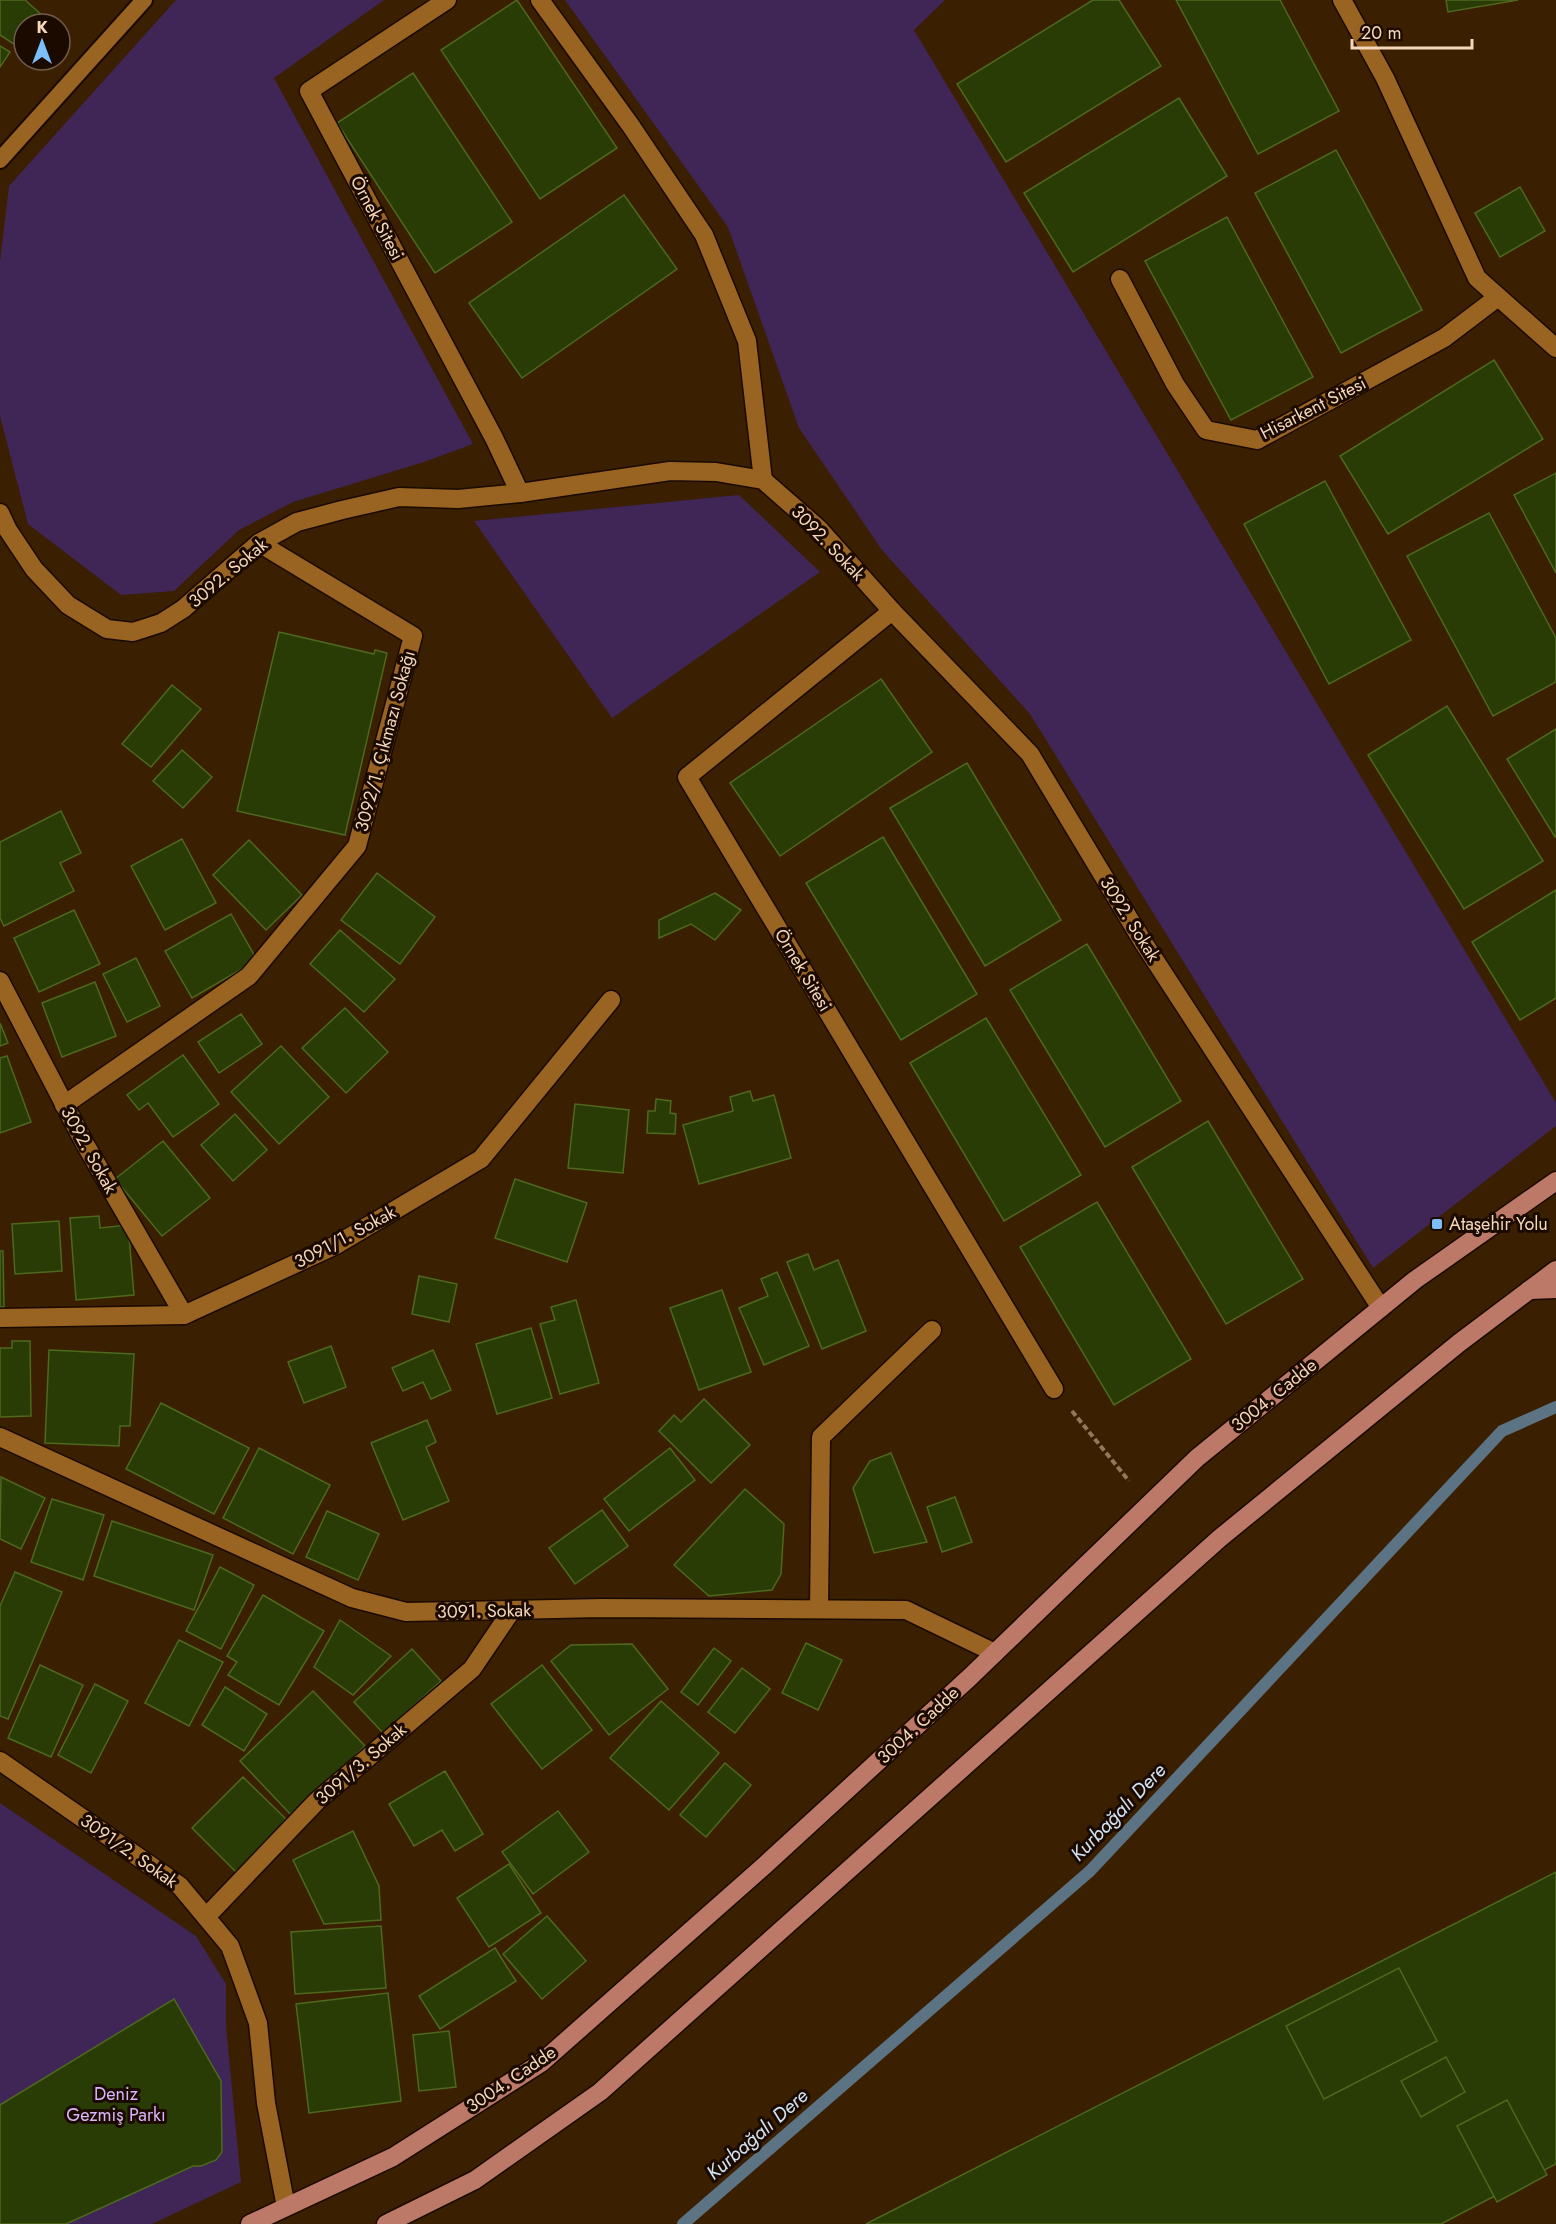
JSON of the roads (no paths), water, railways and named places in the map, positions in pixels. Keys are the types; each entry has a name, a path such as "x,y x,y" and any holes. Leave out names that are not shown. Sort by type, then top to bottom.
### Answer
{"main road":[{"name":"3004. Cadde","path":"250,2224 393,2157 541,2063 764,1866 995,1653 1197,1458 1414,1280 1556,1181"},
{"path":"386,2224 475,2180 600,2092 1220,1538 1459,1343 1556,1270"},
{"path":"1529,1290 1556,1289"}],"street":[{"name":"Örnek Sitesi","path":"447,0 309,91 494,438 520,493"},
{"path":"540,0 631,126 705,235 747,341 763,480"},
{"path":"1342,0 1385,78 1477,278 1556,348"},
{"name":"Hisarkent Sitesi","path":"1120,279 1175,384 1206,430 1257,440 1444,338 1498,297"},
{"name":"3092. Sokak","path":"0,513 8,530 34,569 68,604 107,629 133,632 161,623 183,609 259,543 297,522 399,497 458,499 520,493 670,471 716,472 763,480 819,529 892,611 1030,753 1143,942 1381,1308"},
{"name":"3092/1. Çıkmazı Sokağı","path":"64,1105 249,976 357,846 413,636 259,543"},
{"name":"Örnek Sitesi","path":"892,611 687,777 1054,1389"},
{"name":"3092. Sokak","path":"0,981 85,1144 184,1315"},
{"name":"3091/1. Sokak","path":"0,1318 184,1315 336,1245 481,1159 611,1000"},
{"path":"819,1609 821,1437 932,1330"},
{"name":"3091. Sokak","path":"0,1437 352,1598 406,1612 906,1610 995,1653"},
{"name":"3091/3. Sokak","path":"206,1917 317,1801 472,1669 513,1610"},
{"name":"3091/2. Sokak","path":"0,1761 180,1886 230,1946 258,2023 266,2103 286,2207"}],"lane":[{"path":"0,160 144,0"}],"waterway":[{"name":"Kurbağalı Dere","path":"683,2224 1090,1871 1502,1431 1556,1407"}],"place":[{"name":"Ataşehir Yolu","path":"1437,1224"}],"park label":[{"name":"Deniz Gezmiş Parkı","path":"116,2104"}]}
